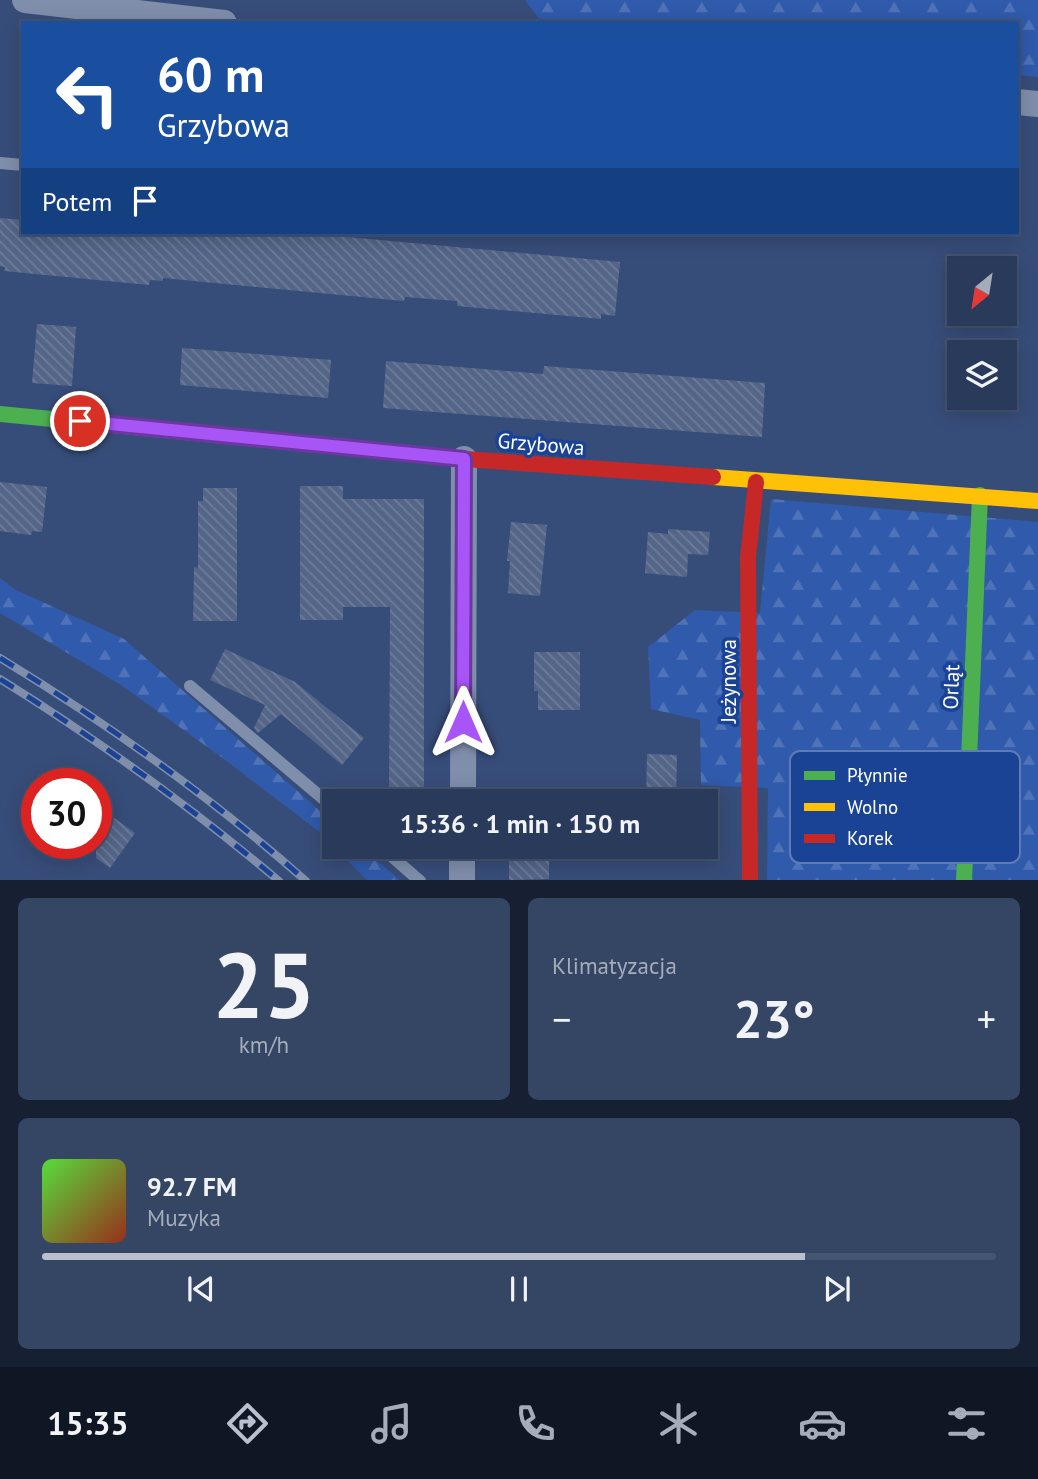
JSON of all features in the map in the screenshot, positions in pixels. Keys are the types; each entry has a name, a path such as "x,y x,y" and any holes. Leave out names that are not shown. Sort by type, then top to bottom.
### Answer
{"street":[{"path":"25,0 208,21"},
{"path":"1019,102 1038,104"},
{"name":"Grzybowa","path":"0,414 464,459 1038,501"},
{"path":"463,789 464,459"},
{"name":"Jeżynowa","path":"750,880 748,558 757,482"},
{"name":"Orląt","path":"969,751 980,495"},
{"path":"462,859 462,880"}],"lane":[{"path":"0,163 21,165"},
{"path":"190,686 322,798"},
{"path":"396,859 421,880"}],"green space":[{"path":"525,0 1038,0 1038,77 1019,75 1019,21 541,21"},
{"path":"771,499 1038,522 1038,880 767,880 768,788 701,785 700,720 651,709 648,647 695,610 760,613"},
{"path":"0,578 16,590 124,639 322,812 322,834 121,685 0,613"},
{"path":"346,859 375,859 400,880 367,880"}],"building":[{"path":"0,218 21,220 21,235 326,235 620,262 615,316 601,314 601,319 457,306 457,301 405,297 404,301 163,278 163,281 150,280 149,285 4,271 5,267 0,266"},
{"path":"37,324 76,327 72,386 32,383"},
{"path":"182,348 331,360 328,398 180,385"},
{"path":"386,361 543,374 544,366 765,383 762,437 383,408"},
{"path":"0,482 47,487 42,532 32,531 31,535 0,531"},
{"path":"300,486 343,486 343,499 424,499 424,789 389,789 390,607 343,607 343,620 300,620"},
{"path":"203,488 237,488 237,621 193,621 194,567 198,568 198,501 203,501"},
{"path":"511,522 547,525 540,596 508,593 510,561 507,561"},
{"path":"668,529 710,532 708,555 688,554 687,577 645,573 648,532 668,534"},
{"path":"225,649 295,682 364,738 342,765 281,714 258,733 254,728 265,705 210,680"},
{"path":"534,652 580,652 580,710 538,710 538,691 534,691"},
{"path":"647,754 677,755 676,789 646,789"},
{"path":"112,816 135,833 110,868 97,859 112,859"},
{"path":"509,859 549,859 549,879 509,880"}],"railway":[{"path":"0,658 158,763 233,820 305,880"},
{"path":"0,679 143,775 212,826 278,880"}],"traffic: fast":[{"path":"0,414 328,446"},
{"path":"969,751 980,495"},
{"path":"964,880 965,863"}],"traffic: slow":[{"path":"713,477 1038,501"}],"traffic: jam":[{"path":"328,446 713,477"},
{"path":"750,880 748,558 756,482"}],"route":[{"path":"80,421 464,459 463,722"}]}
